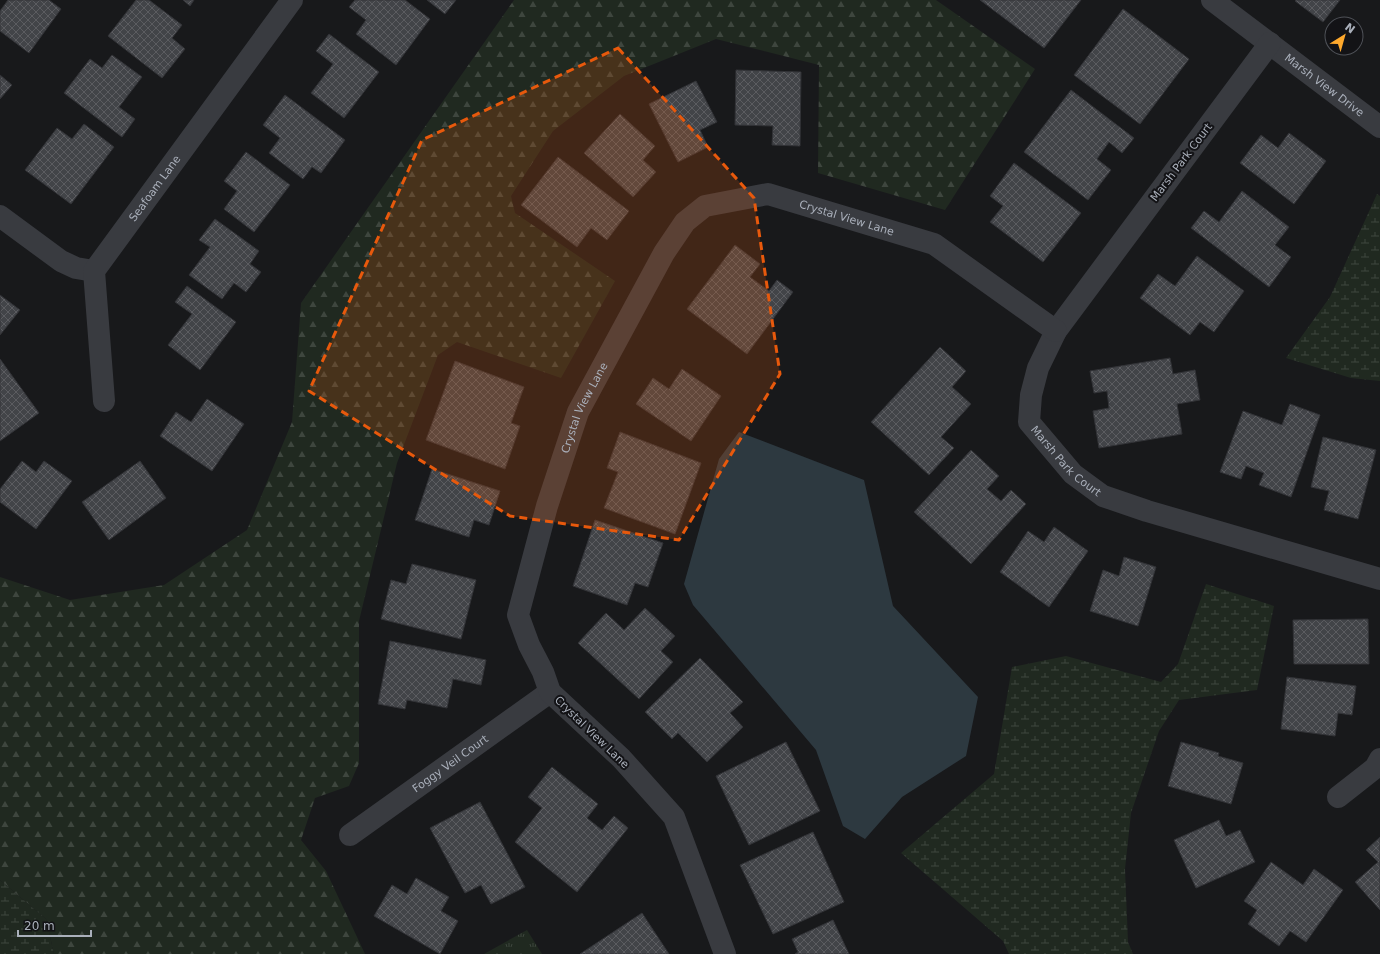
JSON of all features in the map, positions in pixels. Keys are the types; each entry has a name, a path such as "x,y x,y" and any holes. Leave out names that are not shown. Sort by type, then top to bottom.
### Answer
{"street":[{"name":"Seafoam Lane","path":"94,271 292,0"},
{"name":"Marsh View Drive","path":"1212,0 1270,42 1380,127"},
{"name":"Marsh Park Court","path":"1270,42 1056,331 1038,368 1030,395 1029,422 1073,474 1103,496 1380,579"},
{"name":"Crystal View Lane","path":"725,954 674,818 621,758 550,692 543,672 529,645 518,615 547,506 578,412 664,253 685,222 705,206 768,194 934,244 1056,331"},
{"path":"0,216 61,261 76,268 94,271 104,401"},
{"name":"Foggy Veil Court","path":"350,835 550,692"},
{"path":"1338,798 1375,768 1380,759"}],"highlighted area":[{"path":"618,48 754,198 780,374 679,540 510,516 309,391 422,140"}],"green space":[{"path":"514,0 936,0 1035,69 945,210 818,173 819,65 716,39 624,76 553,131 511,196 515,213 615,281 561,378 457,342 438,355 397,463 359,621 359,763 349,786 315,798 301,840 326,871 365,954 54,954 46,919 0,880 0,577 70,600 164,585 247,530 292,422 301,303"},
{"path":"1377,194 1380,196 1380,381 1351,378 1286,358 1330,297"},
{"path":"1206,584 1274,606 1257,690 1179,700 1159,731 1131,813 1125,869 1128,942 1133,954 1009,954 1003,941 901,853 994,774 1012,667 1066,656 1161,682 1178,664"},
{"path":"0,880 46,919 54,954 0,954"},
{"path":"527,930 542,954 484,954"}],"shaded area":[{"path":"739,432 864,480 893,606 978,697 966,756 902,797 865,839 843,826 816,750 693,605 684,584 719,459"}],"building":[{"path":"8,0 49,0 61,9 29,53 0,31 0,11"},
{"path":"136,0 149,0 182,25 172,38 185,49 162,78 108,36"},
{"path":"183,0 194,0 190,6"},
{"path":"355,0 405,0 430,19 396,65 356,34 366,20 349,7"},
{"path":"427,0 456,0 445,14"},
{"path":"980,0 1081,0 1044,48"},
{"path":"1340,0 1328,16 1324,16 1323,22 1295,1"},
{"path":"1123,9 1189,59 1140,124 1074,75"},
{"path":"329,34 379,72 344,118 311,93 333,64 316,51"},
{"path":"112,55 142,77 119,107 135,119 122,137 64,93 90,59 102,68"},
{"path":"736,70 801,72 800,146 772,145 773,126 735,125"},
{"path":"0,75 12,85 0,99"},
{"path":"696,81 717,122 700,130 708,147 678,162 649,104"},
{"path":"1071,90 1134,138 1122,153 1109,142 1097,159 1111,170 1088,200 1024,152"},
{"path":"285,95 345,140 321,173 312,167 303,179 269,153 280,138 263,125"},
{"path":"620,114 655,146 643,160 656,172 633,197 584,153"},
{"path":"84,124 114,147 71,204 25,170 57,128 72,139"},
{"path":"1289,133 1326,161 1294,204 1240,163 1261,135 1278,148"},
{"path":"246,152 290,185 254,232 224,209 237,191 224,181"},
{"path":"558,157 629,211 607,240 591,228 577,247 521,205"},
{"path":"1014,163 1081,213 1043,262 990,222 1003,206 990,196"},
{"path":"1242,191 1289,227 1275,245 1291,257 1269,287 1191,228 1204,211 1219,222"},
{"path":"215,219 259,251 250,264 261,272 246,292 234,283 222,299 189,275 210,247 199,240"},
{"path":"735,245 760,264 750,277 769,291 777,280 793,292 747,354 687,309"},
{"path":"1197,256 1244,291 1214,332 1200,322 1190,335 1140,298 1158,274 1175,286"},
{"path":"187,286 236,322 200,370 168,345 192,314 175,302"},
{"path":"0,295 20,310 0,335"},
{"path":"940,347 966,371 952,387 971,404 941,437 954,448 929,475 871,422"},
{"path":"1170,358 1173,374 1195,370 1200,400 1177,404 1182,434 1099,448 1093,411 1109,408 1107,391 1094,393 1090,371"},
{"path":"0,359 39,413 0,441"},
{"path":"455,361 524,387 511,423 520,426 505,469 426,440"},
{"path":"682,369 721,396 691,441 636,404 653,378 669,389"},
{"path":"207,399 244,424 212,471 160,436 176,412 191,422"},
{"path":"1290,404 1320,415 1291,497 1259,485 1264,473 1246,466 1241,479 1220,472 1243,411 1282,425"},
{"path":"620,432 701,463 675,534 604,508 618,472 607,468"},
{"path":"1323,437 1376,450 1358,519 1324,510 1329,491 1311,487"},
{"path":"971,450 999,476 987,489 1001,501 1011,490 1026,504 971,564 914,512"},
{"path":"22,461 36,472 44,461 72,481 36,529 0,502 0,489"},
{"path":"140,461 166,498 109,540 82,502"},
{"path":"432,469 500,491 489,525 474,520 469,537 415,520"},
{"path":"595,520 663,543 648,587 635,583 627,605 573,586"},
{"path":"1054,527 1088,551 1049,607 1000,572 1028,531 1044,542"},
{"path":"1124,557 1156,567 1138,626 1090,611 1103,570 1119,576"},
{"path":"412,564 476,580 461,639 381,619 391,580 406,584"},
{"path":"645,608 675,636 661,651 673,662 639,699 578,643 606,613 624,630"},
{"path":"1368,619 1369,664 1294,664 1293,620"},
{"path":"390,641 486,660 481,685 453,679 447,708 407,700 405,709 378,704"},
{"path":"700,658 743,702 730,713 743,727 707,762 678,733 672,739 645,712"},
{"path":"1287,677 1356,686 1352,715 1338,713 1335,736 1281,729"},
{"path":"786,742 820,811 749,845 716,776"},
{"path":"1181,742 1219,753 1218,756 1243,763 1231,804 1168,786"},
{"path":"552,767 598,804 587,818 602,830 614,816 628,828 577,892 515,842 542,808 528,797"},
{"path":"480,802 525,887 491,904 481,885 465,893 430,828"},
{"path":"1219,820 1226,836 1240,830 1255,862 1196,888 1174,840"},
{"path":"813,832 844,902 773,934 740,865"},
{"path":"1380,837 1380,910 1355,882 1378,862 1366,850"},
{"path":"1271,862 1303,885 1314,869 1343,890 1306,942 1290,931 1279,946 1248,924 1257,910 1244,901"},
{"path":"416,878 449,897 441,911 458,921 440,954 374,916 392,885 407,894"},
{"path":"642,913 669,954 580,954"},
{"path":"833,920 849,954 795,954 798,952 792,939"}]}
